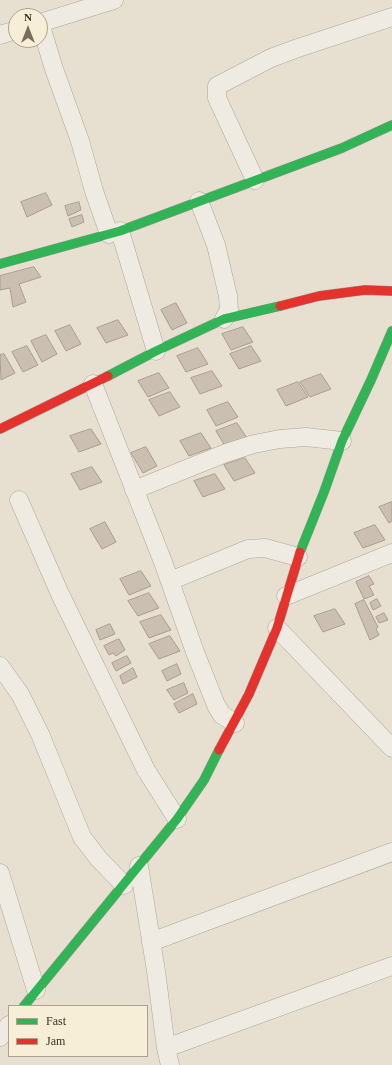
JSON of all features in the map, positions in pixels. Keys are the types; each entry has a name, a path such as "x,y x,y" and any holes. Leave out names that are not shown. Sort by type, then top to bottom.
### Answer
{"street":[{"path":"48,21 114,0"},
{"path":"255,180 217,98 217,86 271,58 392,17"},
{"path":"48,48 80,141 94,191 115,233 156,351"},
{"path":"0,264 115,233 342,148 392,125"},
{"path":"199,201 216,245 228,296 229,310 224,320"},
{"path":"0,429 93,384 156,351 224,320 319,296 365,290 392,291"},
{"path":"25,1005 177,819 204,780 249,694 277,628 298,557 324,492 342,440 388,355 392,330"},
{"path":"93,384 170,581 216,706 222,715 235,723"},
{"path":"134,490 254,444 280,439 306,437 342,440"},
{"path":"19,500 60,594 146,770 177,819"},
{"path":"170,581 248,550 265,548 298,557"},
{"path":"286,596 392,553"},
{"path":"277,628 392,748"},
{"path":"0,666 20,694 40,734 82,837 98,858 124,885"},
{"path":"151,942 392,852"},
{"path":"139,866 156,971 166,1048 170,1065"},
{"path":"0,873 36,990"},
{"path":"166,1048 392,966"},
{"path":"0,1037 8,1026"}],"building":[{"path":"46,193 52,205 27,217 21,202"},
{"path":"79,202 81,210 68,216 65,206"},
{"path":"82,215 84,222 72,227 69,219"},
{"path":"34,267 41,277 19,284 26,302 13,307 10,288 0,290 0,276"},
{"path":"176,303 187,323 172,330 161,310"},
{"path":"118,320 128,335 106,343 97,328"},
{"path":"70,325 81,344 66,351 55,331"},
{"path":"243,327 253,342 231,350 222,334"},
{"path":"46,335 57,354 42,362 31,341"},
{"path":"27,346 38,365 23,372 12,352"},
{"path":"251,346 261,361 239,369 230,354"},
{"path":"198,348 208,364 186,372 177,356"},
{"path":"4,354 15,373 1,380 0,355"},
{"path":"212,371 222,386 200,394 191,378"},
{"path":"159,373 169,388 148,397 138,381"},
{"path":"321,374 331,389 310,397 300,382"},
{"path":"298,382 308,397 286,406 277,390"},
{"path":"170,392 180,407 159,416 149,400"},
{"path":"228,402 238,417 216,426 207,410"},
{"path":"237,423 247,438 225,446 216,431"},
{"path":"91,429 101,444 79,452 70,436"},
{"path":"201,433 211,448 189,456 180,441"},
{"path":"146,447 157,466 143,473 131,453"},
{"path":"245,458 255,473 234,481 224,465"},
{"path":"92,467 102,482 80,490 71,474"},
{"path":"215,474 225,489 203,497 194,481"},
{"path":"392,502 392,521 389,523 379,507"},
{"path":"105,522 116,542 102,549 90,529"},
{"path":"375,525 385,540 363,548 354,533"},
{"path":"141,571 151,586 129,595 120,579"},
{"path":"369,576 374,584 369,586 374,595 364,599 356,582"},
{"path":"149,593 159,608 138,616 128,601"},
{"path":"377,599 381,606 373,610 370,603"},
{"path":"364,600 378,627 376,629 379,635 370,640 355,604"},
{"path":"335,609 345,624 323,632 314,616"},
{"path":"384,613 388,620 379,623 376,617"},
{"path":"161,615 171,630 149,638 140,622"},
{"path":"110,624 115,634 100,640 96,630"},
{"path":"170,636 180,651 159,659 149,644"},
{"path":"119,639 125,650 116,656 113,653 109,655 104,646"},
{"path":"127,656 131,663 116,671 112,663"},
{"path":"177,664 181,674 167,681 162,671"},
{"path":"133,668 137,677 123,684 120,676"},
{"path":"184,683 188,693 174,700 167,690"},
{"path":"193,694 197,704 179,713 174,704"}],"traffic: fast":[{"path":"0,264 120,231 342,148 392,125"},
{"path":"108,376 156,351 224,319 280,306"},
{"path":"300,552 324,492 342,441 392,331"},
{"path":"25,1005 177,819 204,780 219,750"}],"traffic: jam":[{"path":"280,306 319,296 365,290 392,291"},
{"path":"0,429 108,376"},
{"path":"219,750 249,694 277,628 300,552"}]}
